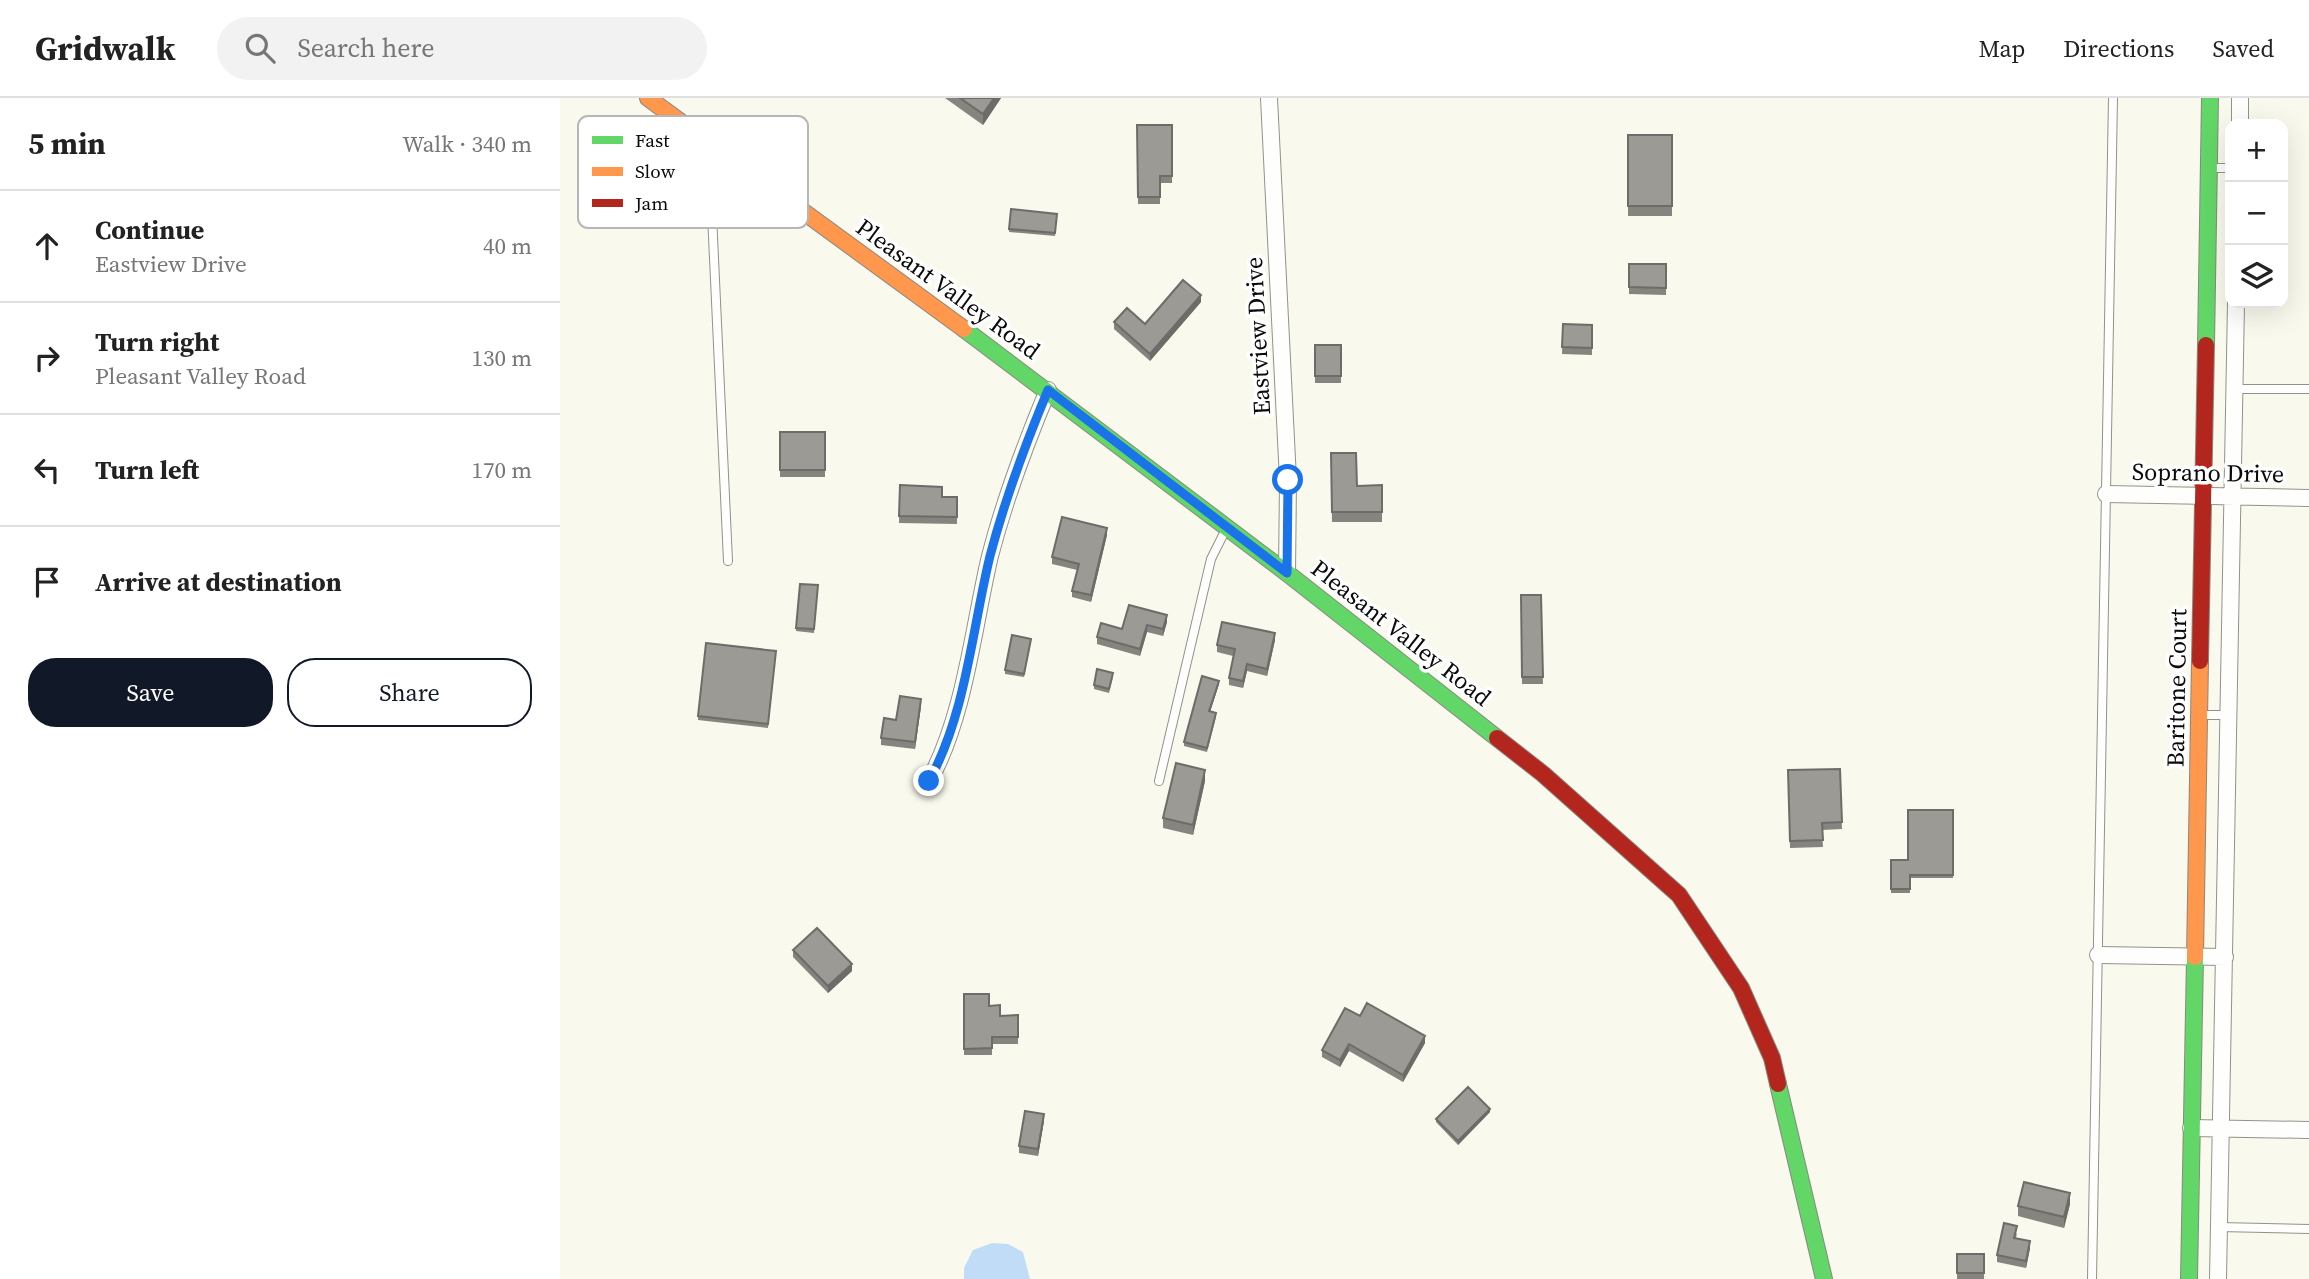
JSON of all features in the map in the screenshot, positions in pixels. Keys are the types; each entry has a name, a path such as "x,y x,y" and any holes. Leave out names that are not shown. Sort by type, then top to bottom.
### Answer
{"street":[{"name":"Pleasant Valley Road","path":"648,98 673,116"},
{"name":"Eastview Drive","path":"1269,98 1288,480 1287,573"},
{"name":"Baritone Court","path":"2189,1279 2210,98"},
{"path":"2240,98 2240,119"},
{"name":"Pleasant Valley Road","path":"808,215 1048,390 1227,526 1543,774 1679,895 1741,988 1772,1058 1824,1279"},
{"path":"2218,1279 2236,308"},
{"path":"929,781 938,765 958,699 1008,488 1048,390"},
{"name":"Soprano Drive","path":"2106,494 2309,498"},
{"path":"2098,954 2225,957"},
{"path":"2191,1128 2309,1130"}],"lane":[{"path":"2092,1279 2113,98"},
{"path":"2209,167 2225,168"},
{"path":"713,228 728,561"},
{"path":"2235,389 2309,389"},
{"path":"1158,781 1211,559 1227,526"},
{"path":"2199,715 2229,715"},
{"path":"2220,1227 2309,1229"}],"water":[{"path":"992,1243 1008,1244 1023,1252 1030,1279 964,1279 964,1268 973,1250"}],"building":[{"path":"960,98 994,98 983,114"},
{"path":"1137,125 1172,125 1172,176 1160,176 1160,197 1138,197"},
{"path":"1628,135 1672,135 1672,206 1628,206"},
{"path":"1011,209 1057,214 1055,233 1009,229"},
{"path":"1629,264 1666,264 1666,288 1629,287"},
{"path":"1183,280 1201,295 1150,354 1114,322 1127,308 1145,324"},
{"path":"1563,324 1592,325 1592,348 1562,347"},
{"path":"1315,345 1341,345 1341,376 1315,376"},
{"path":"780,432 825,432 825,470 780,470"},
{"path":"1331,453 1356,453 1357,486 1382,485 1382,512 1332,512"},
{"path":"900,485 942,487 942,497 957,497 957,517 899,516"},
{"path":"1062,517 1107,528 1091,595 1072,591 1079,564 1052,557"},
{"path":"800,584 818,585 814,629 796,628"},
{"path":"1521,595 1541,595 1543,677 1522,677"},
{"path":"1129,605 1167,615 1163,629 1147,625 1140,649 1097,637 1101,623 1122,629"},
{"path":"1222,622 1275,633 1267,669 1247,664 1243,681 1229,678 1235,649 1217,645"},
{"path":"1012,635 1031,639 1024,674 1005,670"},
{"path":"706,643 776,651 768,724 698,716"},
{"path":"1097,669 1113,673 1109,689 1094,685"},
{"path":"1202,676 1219,681 1209,711 1216,713 1207,748 1184,742"},
{"path":"900,696 921,699 915,742 881,738 884,718 896,720"},
{"path":"1176,763 1205,770 1193,825 1163,818"},
{"path":"1840,769 1842,822 1822,823 1823,840 1790,841 1788,770"},
{"path":"1908,810 1953,810 1953,875 1910,875 1910,889 1891,889 1891,860 1908,860"},
{"path":"817,928 852,964 828,986 793,950"},
{"path":"964,994 989,994 989,1006 1000,1005 1000,1016 1018,1015 1018,1037 992,1037 992,1048 964,1049"},
{"path":"1367,1003 1425,1036 1403,1075 1349,1044 1340,1060 1322,1050 1345,1008 1360,1016"},
{"path":"1468,1087 1490,1109 1458,1141 1436,1119"},
{"path":"1025,1111 1044,1114 1038,1149 1019,1146"},
{"path":"2024,1182 2070,1193 2064,1217 2018,1206"},
{"path":"2004,1223 2017,1226 2014,1238 2030,1241 2026,1261 1997,1255"},
{"path":"1957,1254 1984,1254 1984,1273 1957,1273"}],"traffic: fast":[{"path":"2206,345 2210,98"},
{"path":"964,329 1287,573 1497,738"},
{"path":"2189,1279 2195,957"},
{"path":"1778,1084 1824,1279"}],"traffic: slow":[{"path":"648,98 673,116"},
{"path":"808,215 964,329"},
{"path":"2195,957 2200,661"}],"traffic: jam":[{"path":"2200,661 2206,345"},
{"path":"1497,738 1543,774 1679,895 1741,988 1772,1058 1778,1084"}],"route":[{"path":"929,781 938,765 958,699 1008,488 1048,390 1287,573 1288,480"}]}
